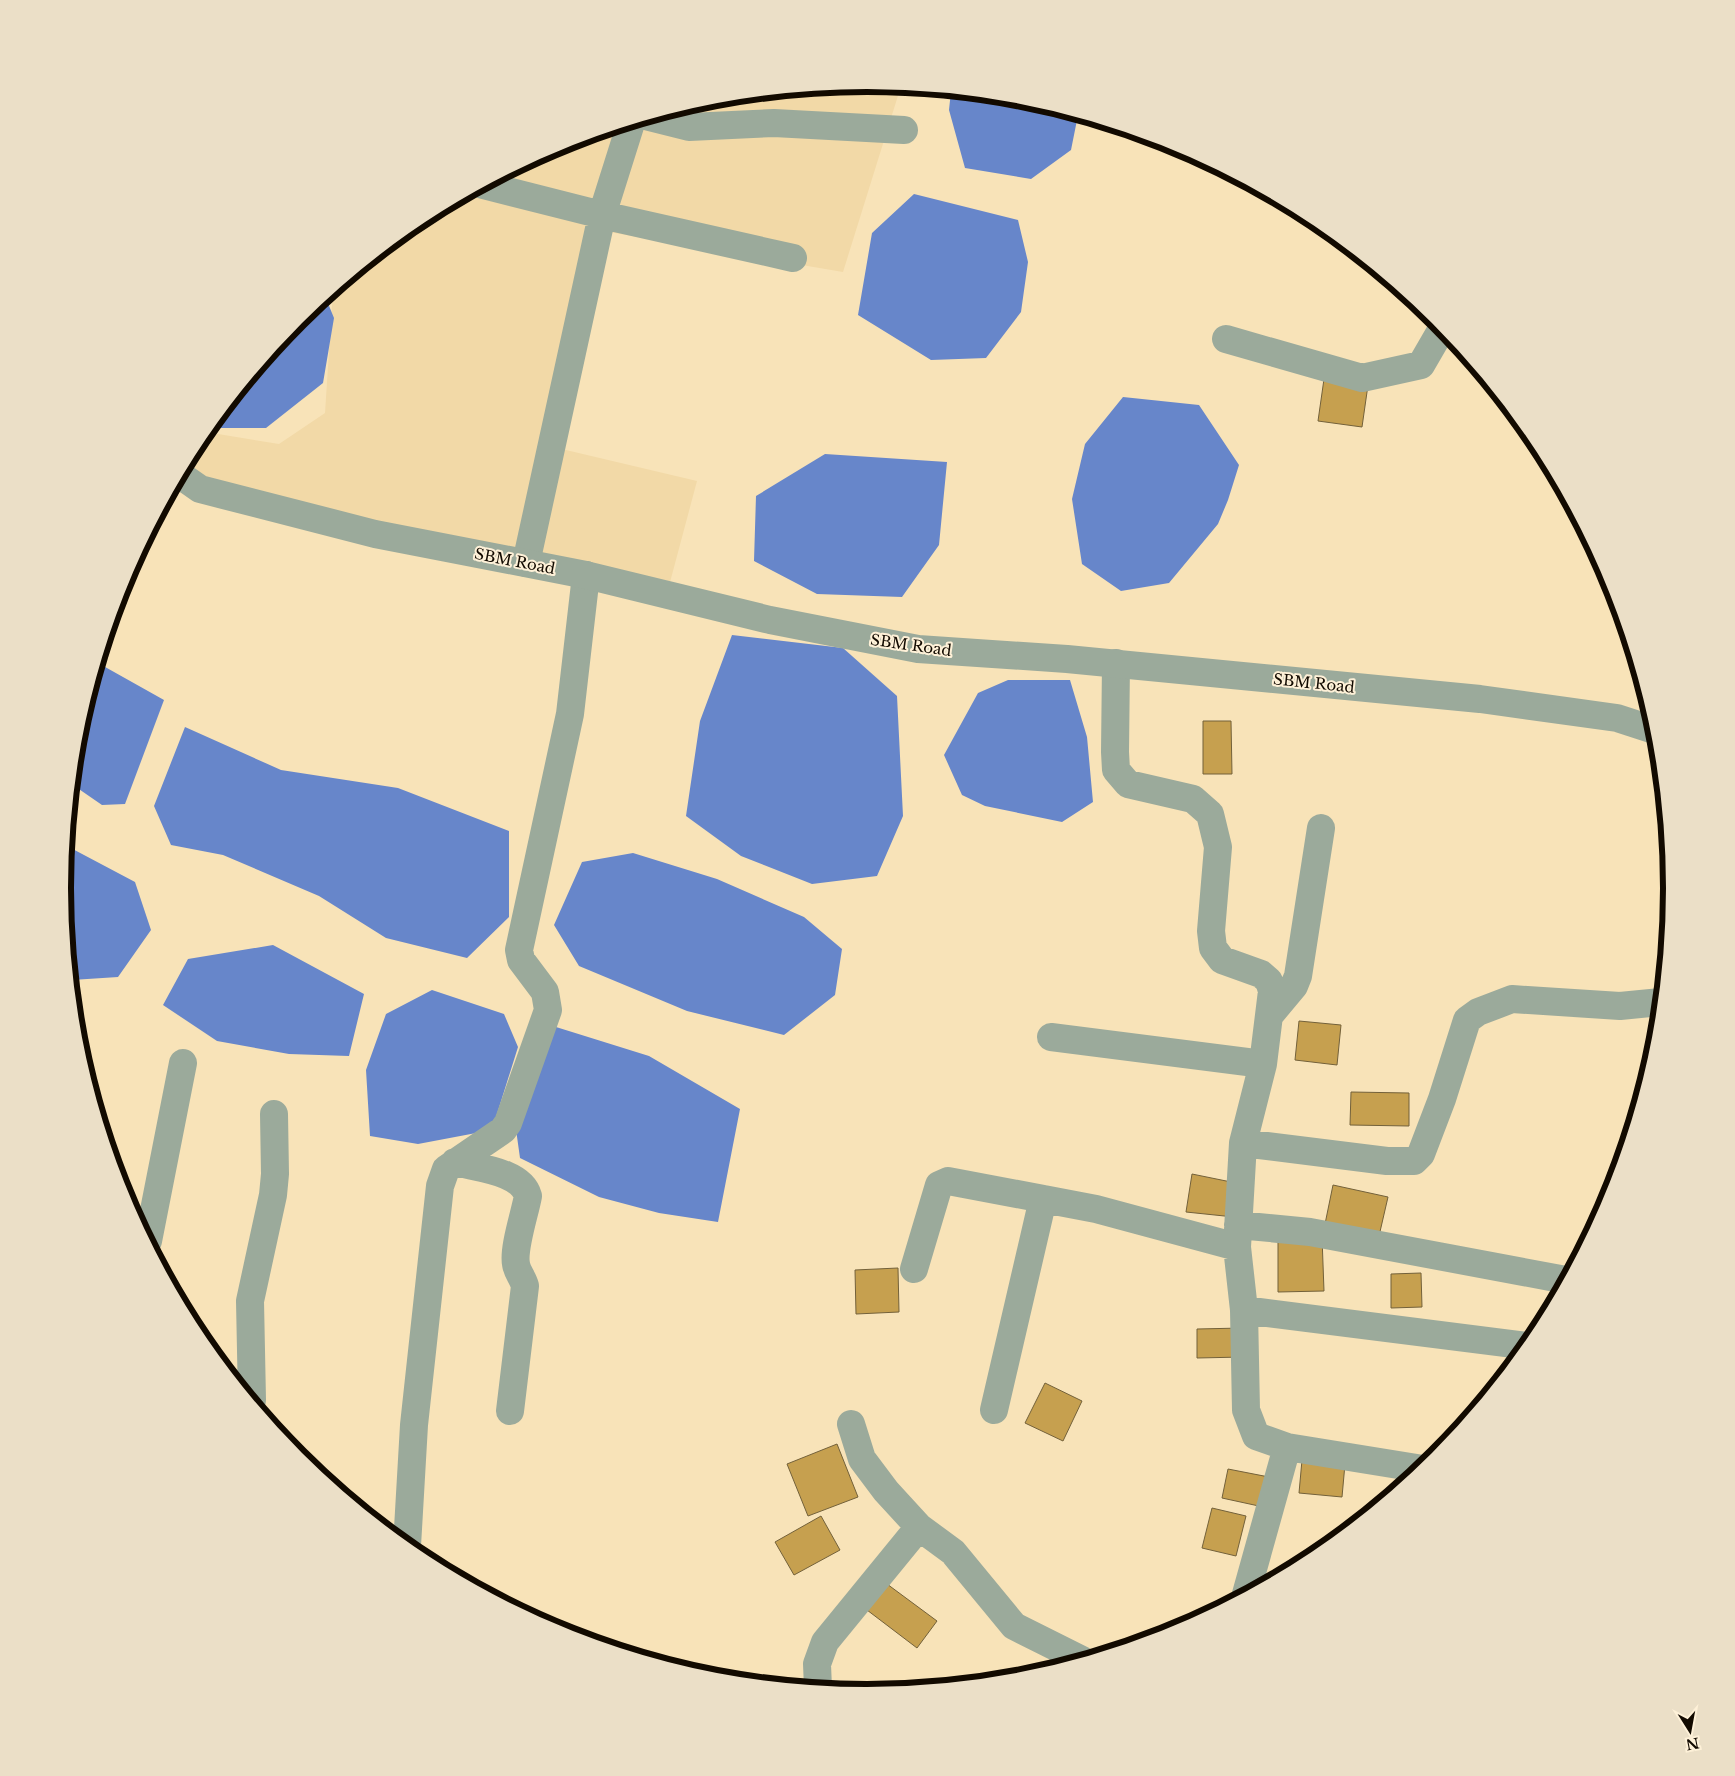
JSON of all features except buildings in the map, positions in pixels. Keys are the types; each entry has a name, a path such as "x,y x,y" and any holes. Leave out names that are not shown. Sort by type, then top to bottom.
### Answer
{"street":[{"path":"659,120 688,127 774,123 904,130"},
{"path":"526,563 602,216 629,129"},
{"path":"490,187 602,216 793,258"},
{"path":"1226,339 1362,378 1422,365 1440,334"},
{"name":"SBM Road","path":"185,479 200,489 366,531 586,575 770,620 918,649 1116,664 1480,699 1617,718 1647,728"},
{"path":"407,1537 414,1425 440,1186 446,1169 503,1130 508,1123 548,1010 546,992 521,960 520,950 570,714 586,575"},
{"path":"1116,664 1116,770 1128,784 1193,799 1210,814 1218,846 1211,931 1212,948 1222,960 1261,974 1269,981 1272,990 1263,1064 1243,1143 1237,1236 1244,1310 1246,1410 1256,1436 1287,1447 1414,1467"},
{"path":"1269,1016 1294,986 1298,976 1321,828"},
{"path":"1243,1143 1387,1161 1414,1161 1421,1154 1432,1126 1467,1020 1478,1012 1512,999 1620,1006 1655,1003"},
{"path":"1051,1037 1263,1064"},
{"path":"150,1233 183,1063"},
{"path":"252,1392 250,1302 273,1195 275,1174 274,1114"},
{"path":"455,1162 507,1175 522,1183 528,1196 515,1256 516,1266 525,1286 510,1410"},
{"path":"914,1269 939,1185 948,1181 1237,1236 1310,1232 1561,1279"},
{"path":"994,1410 1043,1199"},
{"path":"1244,1310 1519,1345"},
{"path":"851,1424 862,1459 886,1491 919,1527 953,1552 1014,1626 1075,1657"},
{"path":"1248,1587 1287,1447"},
{"path":"818,1683 817,1664 825,1642 919,1527"}],"shaded area":[{"path":"815,93 899,93 843,272 603,231 549,446 697,481 669,586 217,487 191,468 214,433 279,444 325,413 332,298 383,256 469,198 563,152 661,119 712,107"}],"water":[{"path":"950,97 1023,107 1077,120 1071,150 1031,179 965,168 949,110"},
{"path":"914,194 1018,220 1028,262 1021,312 986,358 931,360 858,315 872,233"},
{"path":"328,303 334,318 323,383 266,428 218,428 269,363"},
{"path":"1123,397 1199,405 1239,465 1218,524 1169,583 1121,591 1082,564 1072,499 1085,444"},
{"path":"825,454 947,462 939,545 902,597 817,594 754,561 756,496"},
{"path":"732,635 843,648 897,696 903,816 877,876 812,884 741,856 686,816 700,721"},
{"path":"103,666 164,700 125,804 102,805 78,788 87,733"},
{"path":"1008,680 1070,680 1087,737 1093,802 1062,822 985,806 962,795 944,755 978,693"},
{"path":"185,727 281,770 398,788 509,831 509,917 467,958 386,938 319,896 223,855 171,845 154,806"},
{"path":"73,849 135,882 151,930 118,977 77,980 71,888"},
{"path":"633,853 717,879 804,917 842,949 835,995 784,1035 687,1011 579,966 554,925 582,862"},
{"path":"273,945 364,994 349,1056 289,1054 217,1041 163,1005 188,959"},
{"path":"432,990 504,1014 518,1047 492,1130 418,1144 370,1136 366,1070 386,1014"},
{"path":"556,1027 649,1056 740,1109 718,1222 659,1213 599,1197 520,1158 512,1101"}]}
